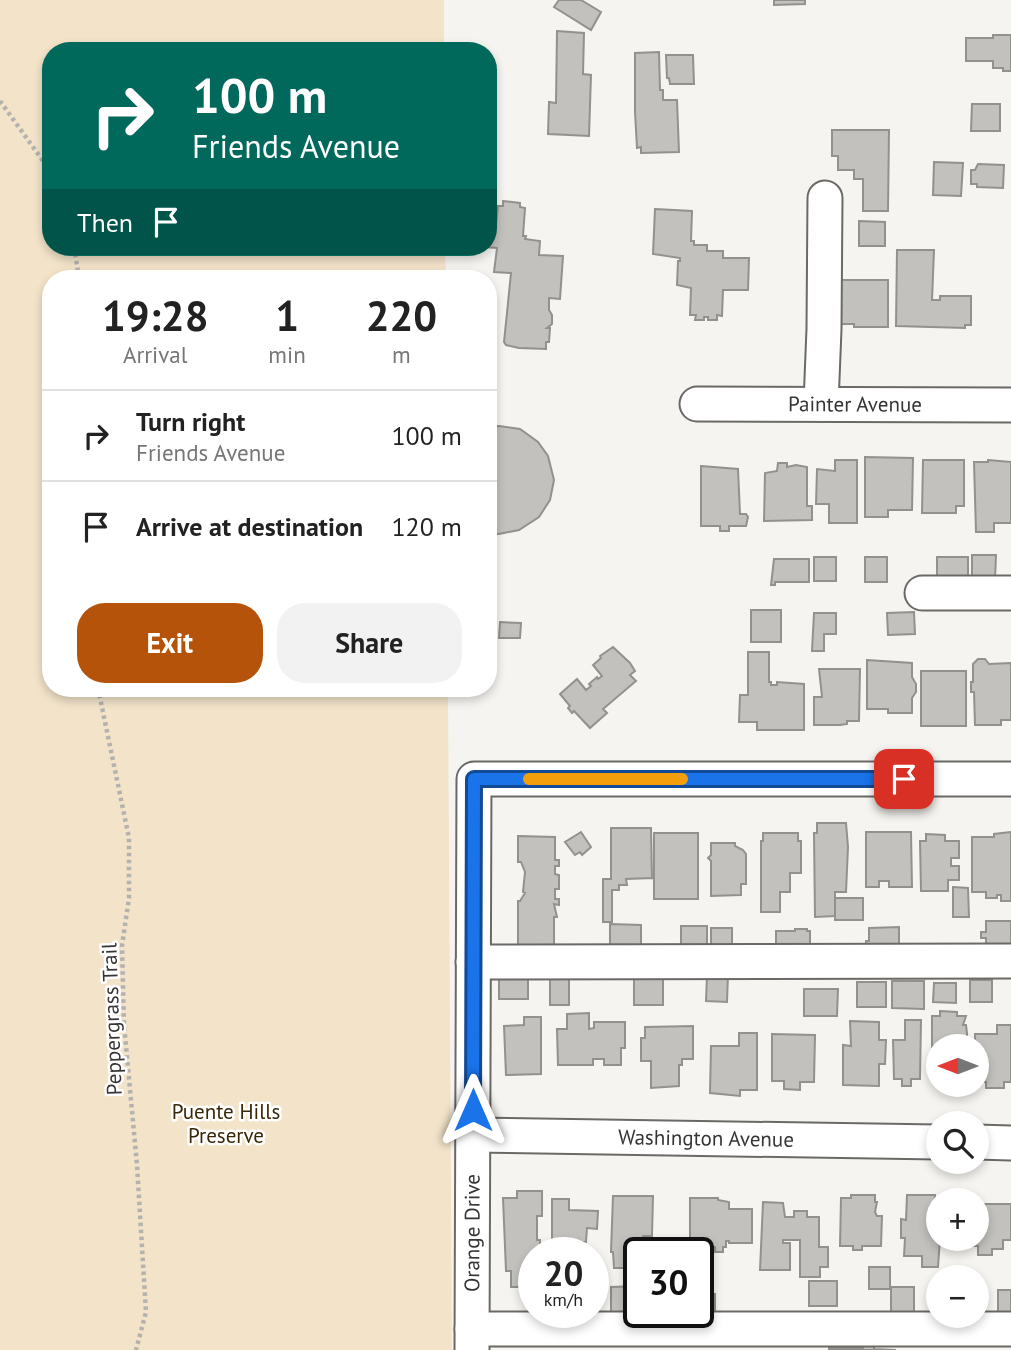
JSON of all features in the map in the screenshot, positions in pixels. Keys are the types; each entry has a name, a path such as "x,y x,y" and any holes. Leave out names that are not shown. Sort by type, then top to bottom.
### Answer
{"street":[{"path":"821,404 825,198"},
{"name":"Painter Avenue","path":"697,404 1011,405"},
{"path":"922,593 1011,593"},
{"name":"Orange Drive","path":"472,1339 474,779 1011,779"},
{"path":"473,962 1011,961"},
{"name":"Washington Avenue","path":"473,1135 926,1142"},
{"path":"989,1142 1011,1143"},
{"path":"472,1339 1011,1329"}],"path":[{"path":"0,101 42,159"},
{"name":"Peppergrass Trail","path":"100,697 130,838 129,898 122,946 124,1024 138,1177 146,1312 136,1350"}],"green space":[{"name":"Puente Hills Preserve","path":"0,0 444,0 444,42 42,42 42,256 445,256 446,270 42,270 42,697 448,697 452,1350 0,1350"}],"building":[{"path":"559,0 581,0 601,12 591,30 554,7"},
{"path":"774,0 805,0 805,4 774,5"},
{"path":"557,31 584,33 583,74 591,75 589,136 548,134 549,102 556,103"},
{"path":"993,35 1011,35 1011,71 993,68 993,61 966,61 966,38 993,38"},
{"path":"659,52 660,90 663,90 663,100 677,100 679,152 641,153 641,147 637,148 635,53"},
{"path":"666,55 693,55 694,84 670,84 667,78"},
{"path":"972,104 1000,104 1000,131 971,131"},
{"path":"832,130 889,130 888,211 863,211 863,179 854,179 854,170 838,170 838,156 832,156"},
{"path":"934,162 963,163 961,196 933,195"},
{"path":"978,164 1004,165 1003,188 977,187 977,184 971,184 971,170 975,170"},
{"path":"503,201 520,203 520,207 525,208 523,236 526,236 525,239 540,241 539,255 563,256 560,299 549,298 552,324 547,328 550,328 546,349 519,348 504,342 511,273 494,270 498,206 503,206"},
{"path":"655,209 692,211 691,241 694,241 694,245 707,245 707,251 723,251 723,258 749,258 748,290 723,290 722,316 717,315 717,320 704,317 704,320 695,320 696,315 690,315 691,288 677,285 680,258 653,254"},
{"path":"859,221 885,222 885,246 859,246"},
{"path":"897,250 934,250 932,300 940,300 940,296 971,296 971,325 965,325 965,328 896,326"},
{"path":"834,280 888,280 888,327 833,324"},
{"path":"497,426 520,429 538,442 548,456 554,480 550,500 539,517 519,530 499,534 497,534"},
{"path":"865,457 913,458 912,510 888,510 888,517 865,517"},
{"path":"835,460 857,460 857,523 829,523 829,504 816,504 817,469 835,471"},
{"path":"923,460 964,460 964,506 956,506 956,513 922,513"},
{"path":"974,462 1011,462 1011,523 994,523 994,532 976,532"},
{"path":"778,463 787,463 787,467 807,467 807,506 812,506 812,520 764,521 765,473 777,471"},
{"path":"701,466 738,469 740,514 746,514 748,517 746,526 729,526 729,531 720,531 720,526 701,526"},
{"path":"972,555 996,555 995,580 972,580"},
{"path":"814,557 836,557 836,581 814,581"},
{"path":"865,557 887,557 887,582 865,582"},
{"path":"937,557 968,557 968,580 937,580"},
{"path":"774,559 809,559 809,582 775,582 775,585 771,585"},
{"path":"751,610 781,610 781,642 751,642"},
{"path":"914,612 915,634 888,635 887,613"},
{"path":"814,613 836,613 836,634 824,634 824,651 812,651"},
{"path":"500,622 521,623 520,638 499,638"},
{"path":"613,647 630,663 635,671 630,675 636,681 603,709 607,713 590,728 574,711 572,713 560,694 577,679 586,690 591,686 589,684 602,676 593,665"},
{"path":"748,652 769,652 771,685 777,685 777,682 804,684 804,730 757,730 757,722 739,722 740,695 748,695"},
{"path":"978,659 985,659 989,664 1011,663 1011,720 1001,720 1001,725 975,725 971,682 973,664"},
{"path":"867,660 912,663 916,692 912,698 912,713 888,713 888,709 867,709"},
{"path":"819,669 860,669 859,721 847,721 847,724 840,725 814,725 814,697 822,697"},
{"path":"921,671 966,671 966,726 921,726"},
{"path":"817,823 846,823 846,892 835,892 835,916 815,917 814,833 817,833"},
{"path":"611,828 651,828 652,878 626,879 627,885 619,885 619,890 612,890 612,922 603,922 603,879 611,879"},
{"path":"581,832 591,847 582,855 580,852 575,855 565,842"},
{"path":"866,832 911,832 912,887 889,887 889,881 879,881 879,887 866,887"},
{"path":"1011,832 1011,901 1001,901 1001,895 997,895 997,898 986,898 986,892 972,892 972,837 994,837 994,834"},
{"path":"654,833 698,833 698,899 654,899"},
{"path":"763,833 798,833 798,841 801,841 801,873 790,873 790,892 780,892 780,912 761,912"},
{"path":"926,834 945,835 945,841 959,841 959,858 951,858 951,866 959,866 959,880 948,880 948,891 921,891 920,841 926,841"},
{"path":"518,836 555,837 555,860 559,860 559,866 555,866 555,874 559,875 559,889 555,889 555,899 559,899 559,905 554,904 557,917 554,917 554,948 518,947 518,901 525,893 525,872 521,862 518,862"},
{"path":"711,843 735,843 735,846 746,854 746,884 741,884 741,895 711,896 711,861 708,858 711,855"},
{"path":"953,887 968,888 969,917 953,917"},
{"path":"835,898 863,898 863,920 835,920"},
{"path":"986,921 1011,921 1011,949 986,949 986,938 981,938 981,932 986,932"},
{"path":"610,924 641,925 641,951 610,950"},
{"path":"681,926 707,926 707,951 681,951"},
{"path":"899,927 899,952 866,950 869,928"},
{"path":"711,928 732,928 732,949 711,949"},
{"path":"776,931 810,931 810,952 776,952"},
{"path":"663,973 663,1005 634,1005 634,974"},
{"path":"550,974 569,974 569,1005 550,1005"},
{"path":"707,975 728,975 727,1002 706,1001"},
{"path":"499,977 528,977 528,999 499,999"},
{"path":"970,980 992,980 992,1002 970,1002"},
{"path":"892,981 924,981 924,1009 892,1008"},
{"path":"857,982 886,982 886,1007 857,1007"},
{"path":"934,983 956,983 956,1003 933,1002"},
{"path":"804,989 838,989 837,1016 804,1016"},
{"path":"940,1011 957,1012 957,1016 966,1016 963,1025 966,1025 967,1034 932,1034 932,1016 940,1016"},
{"path":"589,1013 589,1029 594,1028 594,1022 625,1022 625,1048 621,1048 621,1065 604,1065 604,1059 593,1059 593,1065 558,1065 557,1029 567,1029 567,1014"},
{"path":"524,1017 541,1017 541,1074 506,1075 504,1026 524,1025"},
{"path":"905,1020 921,1020 920,1079 911,1079 911,1086 902,1086 902,1079 894,1079 893,1040 905,1040"},
{"path":"850,1021 879,1022 879,1040 886,1040 885,1064 879,1064 879,1086 843,1085 843,1045 851,1046"},
{"path":"997,1025 1011,1025 1011,1082 1004,1082 1004,1088 989,1088 989,1034 997,1034"},
{"path":"693,1026 693,1059 682,1059 682,1065 679,1065 679,1086 651,1088 651,1061 641,1061 641,1038 645,1038 645,1027"},
{"path":"739,1033 757,1033 757,1090 740,1090 740,1096 710,1093 711,1046 739,1046"},
{"path":"772,1034 815,1035 814,1082 800,1082 800,1090 784,1089 784,1081 772,1081"},
{"path":"517,1191 542,1191 542,1216 537,1216 537,1237 518,1237 518,1287 511,1287 511,1271 506,1271 503,1198 517,1198"},
{"path":"851,1195 875,1195 875,1212 877,1216 882,1216 881,1246 862,1246 862,1250 853,1250 853,1246 840,1246 841,1198 851,1198"},
{"path":"907,1195 926,1195 926,1251 939,1251 938,1265 922,1267 922,1256 904,1256 905,1238 901,1238 901,1219 906,1220"},
{"path":"613,1196 653,1196 652,1236 623,1237 623,1268 614,1268 611,1252"},
{"path":"690,1198 718,1198 729,1202 729,1209 752,1209 752,1243 726,1241 723,1252 715,1252 714,1237 690,1237"},
{"path":"552,1199 569,1199 569,1210 598,1211 597,1229 587,1228 586,1237 552,1237"},
{"path":"763,1202 783,1203 785,1217 794,1217 794,1211 807,1211 807,1217 819,1217 819,1247 828,1247 828,1267 820,1267 820,1277 800,1277 800,1240 783,1240 783,1243 790,1243 790,1270 760,1270"},
{"path":"989,1204 1011,1204 1011,1240 1003,1240 1003,1249 992,1249 992,1255 978,1255 978,1251 989,1251"},
{"path":"869,1267 890,1267 890,1289 869,1289"},
{"path":"809,1281 837,1281 837,1306 809,1306"},
{"path":"611,1287 623,1287 623,1315 611,1315"},
{"path":"891,1287 914,1287 914,1323 891,1322"},
{"path":"998,1290 1011,1290 1011,1313 998,1313"},
{"path":"874,1341 874,1349 896,1350 829,1350 863,1348 863,1342"}],"slow traffic":[{"path":"529,779 682,779"}],"route":[{"path":"473,1110 474,779 904,779"}]}
